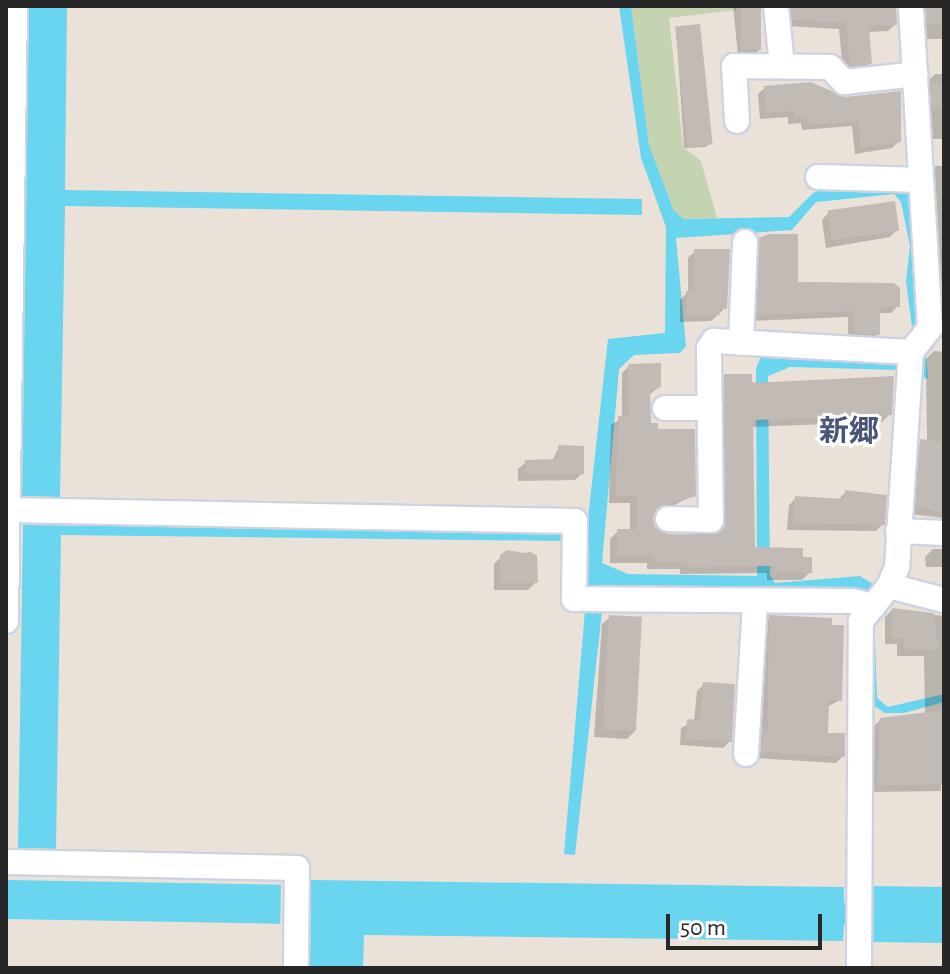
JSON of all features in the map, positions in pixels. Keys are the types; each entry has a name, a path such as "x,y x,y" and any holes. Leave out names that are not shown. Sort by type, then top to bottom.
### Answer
{"street":[{"path":"6,621 8,180 15,6"},
{"path":"776,6 782,66"},
{"path":"859,968 861,621 897,567 898,531 921,346 921,180 911,6"},
{"path":"737,121 734,66 830,67 844,82 916,74"},
{"path":"818,177 921,180"},
{"path":"741,343 745,242"},
{"path":"668,519 711,520 709,348 714,341 921,346"},
{"path":"665,408 710,408"},
{"path":"8,510 575,521 574,599 755,604 944,600"},
{"path":"898,531 944,533"},
{"path":"746,754 755,604"},
{"path":"6,862 297,868 296,968"}],"green space":[{"path":"631,6 736,6 736,10 669,18 683,147 701,161 717,218 684,219 674,211 649,145"}],"water":[{"path":"29,6 67,6 65,190 642,199 642,215 65,206 60,499 22,499"},
{"path":"619,6 631,6 649,145 674,211 684,219 789,217 813,193 829,187 889,186 912,194 928,379 899,370 790,367 768,376 770,575 775,583 860,576 873,584 877,698 888,707 944,694 944,702 904,713 885,713 868,702 866,594 587,589 588,518 608,339 665,333 666,227 641,158","holes":["894,194 901,202 910,246 906,281 912,327 921,348 919,366 763,352 756,368 757,576 628,574 602,563 619,369 634,355 680,353 686,346 676,238 792,230 816,202"]},
{"path":"23,525 561,531 561,541 61,535 56,849 18,849"},
{"path":"585,611 602,612 575,855 564,854"},
{"path":"6,880 281,885 280,924 6,919"},
{"path":"309,880 844,887 844,903 873,903 873,886 944,887 944,943 872,942 872,925 844,925 843,941 364,935 363,968 308,968"}],"building":[{"path":"741,6 761,6 761,50 741,50"},
{"path":"791,6 896,6 897,25 869,26 872,64 850,66 846,23 792,20"},
{"path":"926,6 944,6 944,24 926,24"},
{"path":"700,24 713,144 688,147 675,27"},
{"path":"811,82 845,97 901,91 901,142 861,148 858,121 808,125 807,117 794,118 794,111 766,113 764,86"},
{"path":"931,82 944,82 944,106 931,106"},
{"path":"895,201 899,231 832,240 828,210"},
{"path":"769,234 798,234 798,282 894,283 900,288 900,307 880,307 880,335 854,334 854,311 757,315 759,238"},
{"path":"694,249 730,249 727,309 720,309 720,315 687,315 686,291 694,291"},
{"path":"661,363 661,387 650,391 651,423 658,423 658,429 695,429 696,496 662,506 653,518 655,527 668,534 711,535 724,527 724,374 752,374 752,383 894,376 892,415 753,420 755,547 803,548 803,557 812,557 812,573 774,573 774,566 687,567 687,562 654,562 654,556 617,556 617,529 637,529 637,496 616,496 618,416 629,416 628,364"},
{"path":"920,439 944,442 942,512 916,507"},
{"path":"558,445 584,446 584,474 525,474 525,460 558,459"},
{"path":"845,490 887,495 885,525 794,523 795,496 844,499"},
{"path":"507,550 537,555 538,583 500,583 500,555"},
{"path":"892,608 934,613 938,650 904,649 904,638 892,638"},
{"path":"609,615 642,617 636,732 603,730"},
{"path":"769,615 832,618 832,625 844,625 842,701 829,700 828,733 845,733 845,757 761,752 763,729 768,729"},
{"path":"703,682 735,684 732,742 686,739 687,719 700,720"},
{"path":"944,710 944,784 877,786 880,718"}],"district":[{"name":"新郷","path":"849,432"}]}
